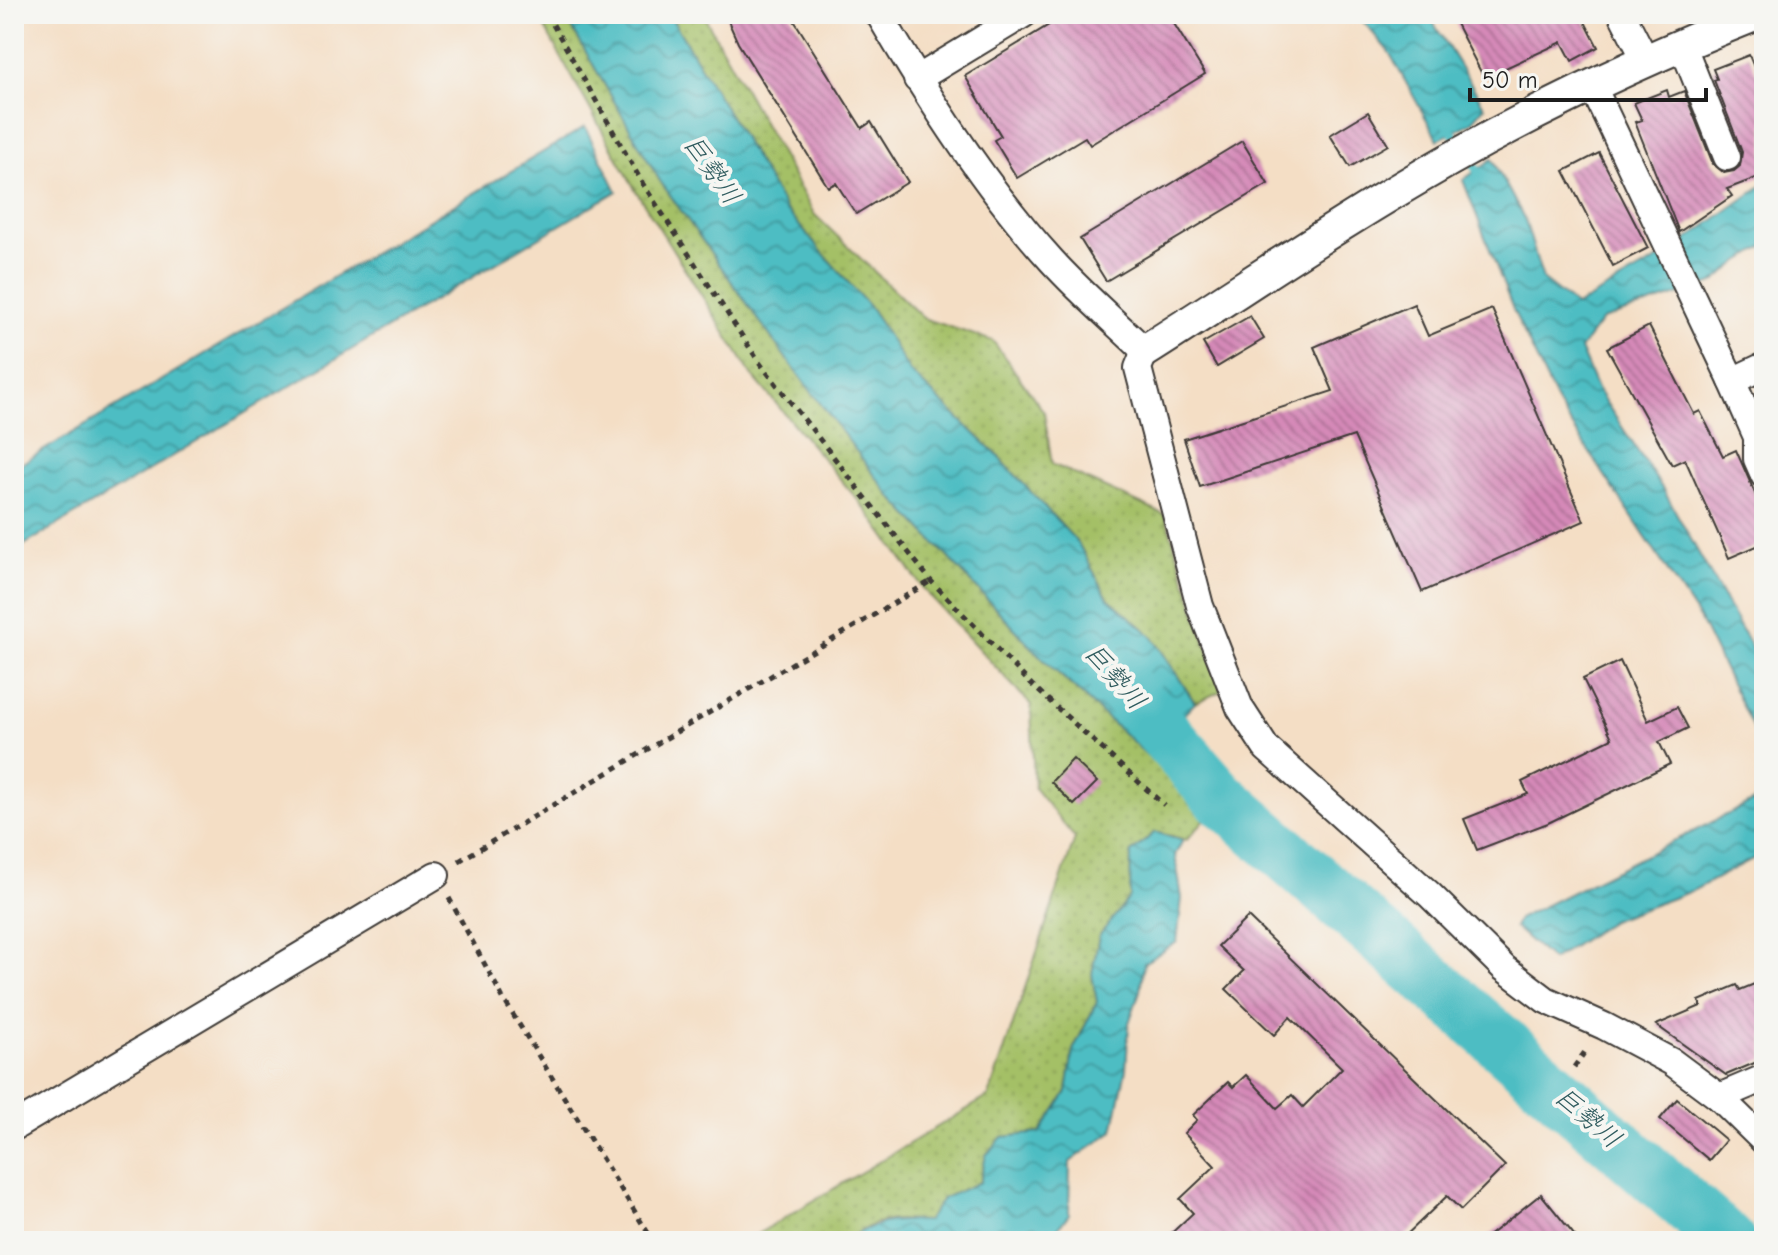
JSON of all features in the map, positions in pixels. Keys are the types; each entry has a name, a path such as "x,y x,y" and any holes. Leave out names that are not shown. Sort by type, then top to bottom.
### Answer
{"street":[{"path":"879,14 917,79 1006,205 1053,262 1145,351"},
{"path":"917,79 1024,14"},
{"path":"1622,14 1646,61"},
{"path":"1757,14 1592,85 1448,161 1145,351 1138,368 1200,606 1240,708 1266,748 1430,895 1504,968 1546,1000 1672,1062 1719,1097 1764,1141"},
{"path":"1682,44 1727,157"},
{"path":"1592,85 1757,437 1757,459 1764,475"},
{"path":"1732,381 1764,366"},
{"path":"14,1127 436,875"},
{"path":"1719,1097 1764,1078"}],"path":[{"path":"547,14 643,184 759,362 931,581 1032,685 1164,805"},
{"path":"653,1241 504,1000 436,875 931,581"}],"green space":[{"path":"537,14 564,14 660,181 783,354 889,494 1043,659 1146,754 1206,818 1187,840 1155,832 1131,853 1130,897 1099,936 1092,974 1097,1002 1073,1050 1067,1092 1040,1133 1002,1137 986,1155 980,1182 942,1199 927,1221 875,1223 843,1241 746,1241 989,1096 1075,838 1034,788 1031,705 926,592 864,507 751,374 636,191"},
{"path":"669,14 703,14 814,214 923,318 993,341 1044,412 1052,464 1165,515 1221,691 1195,703 1152,636 1108,598 1078,543 995,453 910,372 872,310 786,210"}],"water":[{"path":"564,14 669,14 786,210 872,310 910,372 995,453 1078,543 1108,598 1152,636 1195,703 1146,754 1043,659 889,494 783,354 660,181"},
{"path":"1357,14 1428,14 1485,107 1471,123 1438,140 1389,52"},
{"path":"585,127 617,191 14,551 14,468"},
{"path":"1492,159 1525,220 1543,280 1576,306 1664,256 1764,184 1764,247 1740,261 1713,283 1602,320 1580,349 1597,389 1664,491 1764,670 1764,751 1700,620 1559,406 1514,312 1463,180"},
{"path":"1764,796 1764,853 1694,890 1611,921 1552,960 1514,927 1518,919"},
{"path":"1155,832 1183,840 1175,855 1182,898 1177,942 1144,963 1140,991 1129,1023 1126,1069 1113,1131 1070,1162 1069,1214 1048,1241 843,1241 884,1223 927,1221 942,1199 980,1182 986,1155 1002,1137 1040,1133 1067,1092 1073,1050 1097,1002 1092,974 1099,936 1130,897 1131,853"}],"building":[{"path":"725,14 790,14 862,128 871,122 908,182 856,214 836,183 828,187 738,43"},
{"path":"1067,14 1168,14 1205,74 1090,145 1085,137 1017,178 994,140 1001,136 965,76"},
{"path":"1451,14 1581,14 1598,47 1572,61 1562,42 1484,78"},
{"path":"1749,55 1764,91 1764,175 1727,189 1732,196 1679,232 1635,122 1642,120 1634,103 1667,90 1669,97 1684,91 1713,164 1724,173 1734,171 1740,166 1742,152 1714,80 1717,79 1713,69"},
{"path":"1368,112 1388,145 1350,167 1330,135"},
{"path":"1242,141 1268,184 1106,281 1080,239"},
{"path":"1599,153 1648,248 1613,266 1564,171"},
{"path":"1414,304 1428,336 1492,309 1584,521 1422,592 1354,436 1200,487 1184,439 1333,391 1314,347"},
{"path":"1250,316 1264,339 1217,367 1203,343"},
{"path":"1649,326 1694,414 1700,411 1723,456 1736,450 1764,514 1764,543 1729,558 1685,459 1672,465 1607,348"},
{"path":"1620,661 1648,721 1677,707 1688,728 1659,742 1670,764 1548,823 1477,850 1464,819 1528,794 1522,782 1612,738 1583,679"},
{"path":"1073,759 1097,782 1074,805 1051,782"},
{"path":"1248,917 1505,1166 1461,1210 1447,1196 1400,1241 1163,1241 1193,1213 1180,1199 1215,1166 1184,1133 1197,1120 1193,1115 1228,1082 1233,1087 1246,1075 1277,1108 1292,1095 1303,1107 1342,1068 1290,1017 1274,1035 1226,989 1244,971 1218,946"},
{"path":"1764,980 1764,1059 1726,1075 1656,1025 1701,1006 1699,1001 1737,985 1740,990"},
{"path":"1677,1099 1726,1140 1709,1160 1660,1119"},
{"path":"1541,1194 1579,1241 1482,1241"}],"waterway":[{"path":"1446,123 1482,178"},
{"name":"巨勢川","path":"1115,677 1219,796 1728,1241"}]}
